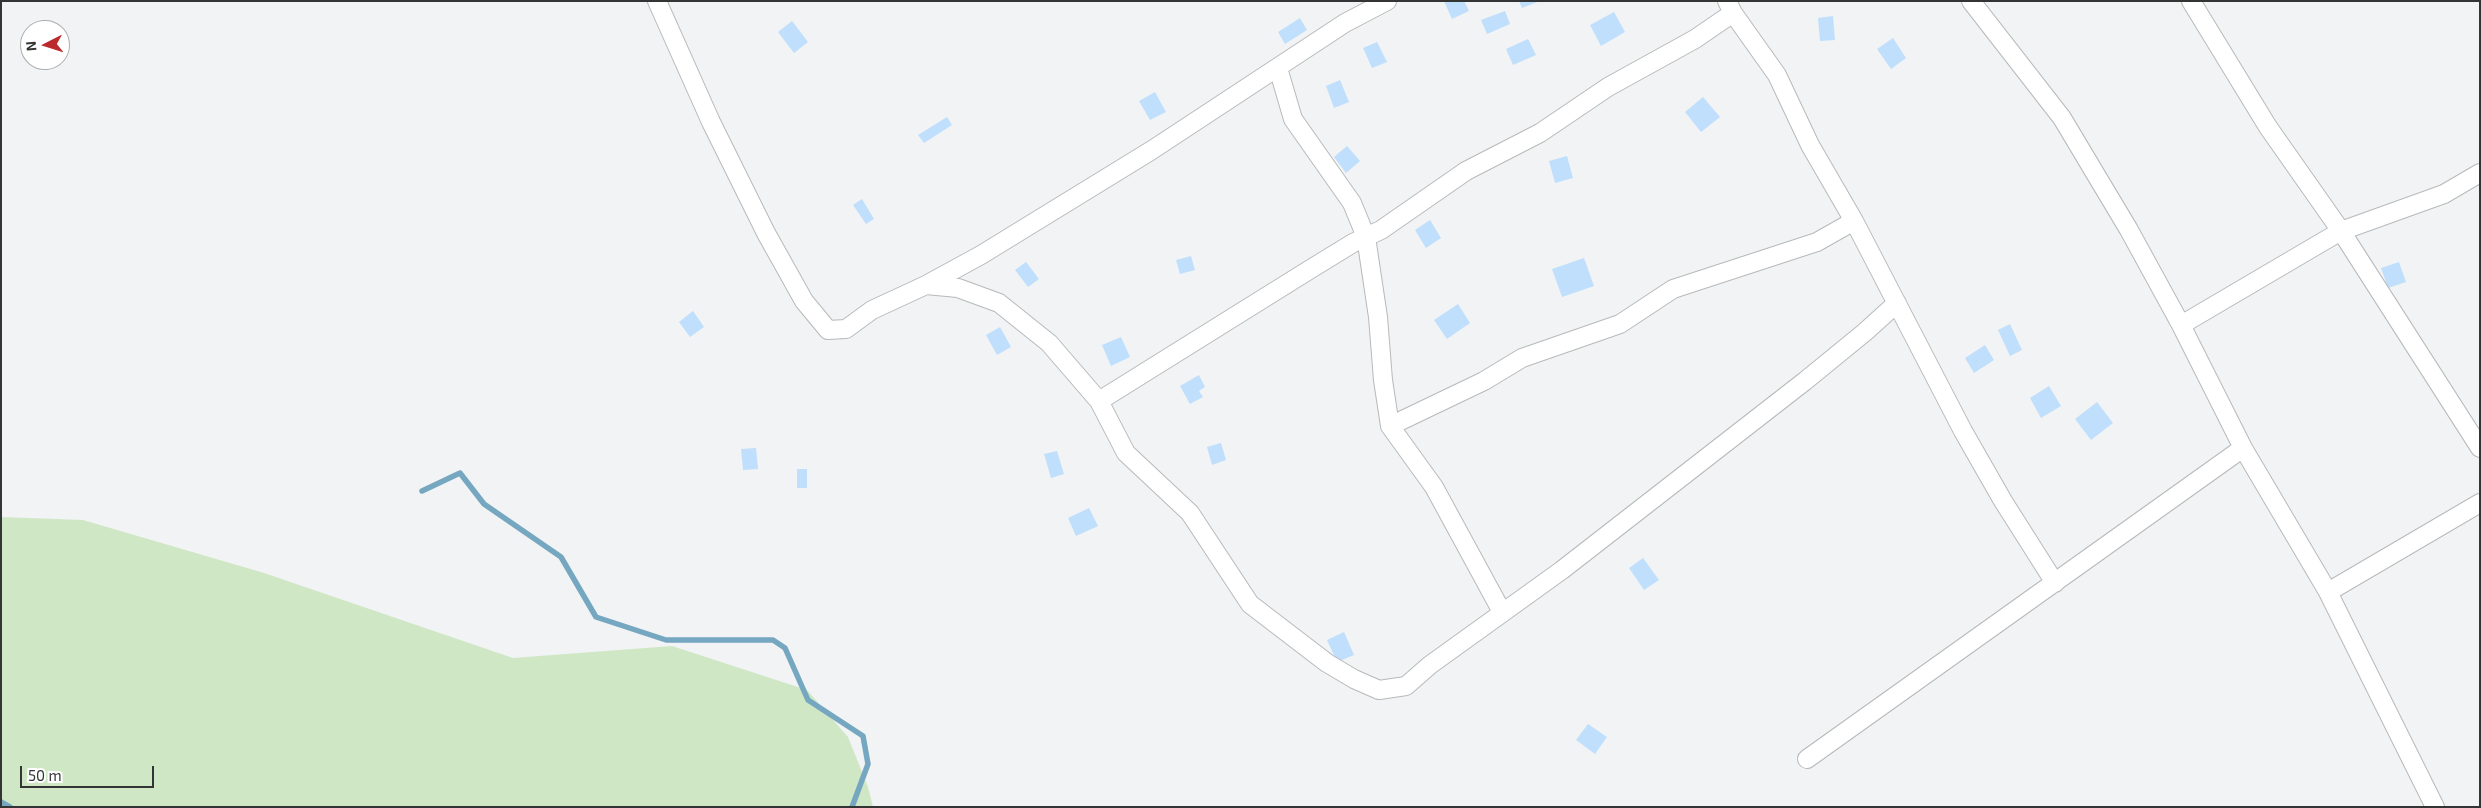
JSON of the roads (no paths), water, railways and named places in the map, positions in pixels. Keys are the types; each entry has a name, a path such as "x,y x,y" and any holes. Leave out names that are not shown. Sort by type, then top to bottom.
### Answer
{"street":[{"path":"658,1 711,122 766,233 804,301 828,330 846,329 872,310 926,285 981,255 1152,150 1345,23 1387,1"},
{"path":"1971,1 2062,118 2129,230 2181,326 2243,448 2328,592 2435,807"},
{"path":"2191,1 2268,127 2341,231 2480,448"},
{"path":"1099,402 1211,329 1381,230 1466,171 1540,133 1608,87 1695,39 1730,7 1777,75 1810,145 1854,221 1963,431 2002,501 2055,583"},
{"path":"1278,68 1293,119 1352,203 1366,237 1378,317 1383,380 1390,426 1434,487 1502,612"},
{"path":"2181,326 2341,231 2444,194 2480,173"},
{"path":"1390,426 1484,380 1522,358 1620,324 1672,289 1817,242 1854,221"},
{"path":"926,285 958,288 999,303 1049,342 1099,402 1126,454 1190,513 1250,604 1327,663 1354,679 1379,690 1406,686 1430,665 1562,570 1791,392 1865,332 1897,302"},
{"path":"1807,759 2243,448"},
{"path":"2328,592 2480,503"}],"waterway":[{"path":"422,491 460,473 484,504 561,557 596,617 666,640 773,640 785,648 808,700 863,736 868,764 852,807"},
{"path":"1,802 10,807"}]}
